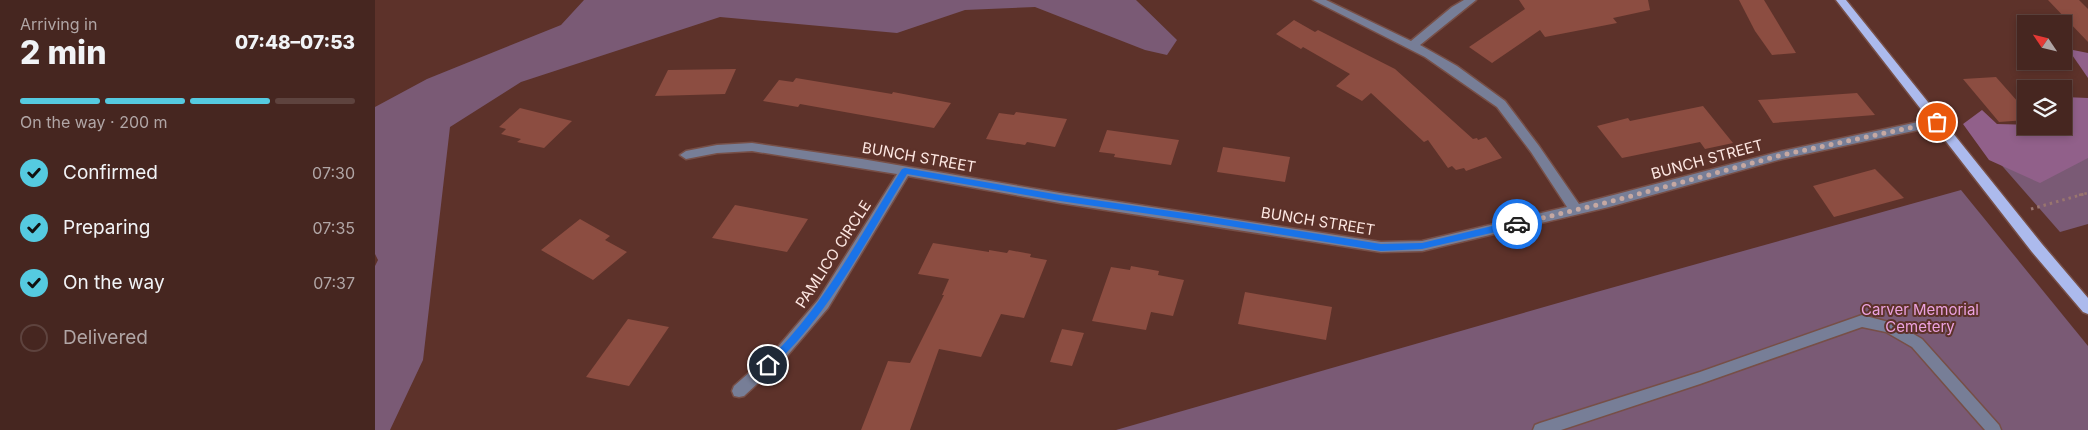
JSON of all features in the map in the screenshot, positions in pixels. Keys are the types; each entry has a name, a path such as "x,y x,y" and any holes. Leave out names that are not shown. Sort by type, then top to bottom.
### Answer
{"main road":[{"path":"1841,0 2088,308"}],"street":[{"path":"1318,0 1365,24 1413,45 1453,69 1501,104 1535,149 1576,210"},
{"path":"1413,45 1456,9 1471,0"},
{"name":"BUNCH STREET","path":"686,155 717,149 752,147 1060,198 1381,247 1422,246 1576,210 1782,155 1937,122"},
{"name":"PAMLICO CIRCLE","path":"739,391 782,352 823,304 905,171"},
{"path":"1540,430 1700,378 1862,321 1882,323 1902,332 1917,343 1994,430"}],"path":[{"path":"2011,214 2088,193"}],"green space":[{"path":"584,0 1136,0 1177,40 1167,55 1145,50 1035,7 965,10 897,33 720,17 521,82 450,127 423,360 390,430 375,430 375,266 378,260 375,254 375,107 427,79 561,25"},
{"path":"2088,125 2088,224 2060,232 1983,144 2033,135 2072,135 2072,128"},
{"name":"Carver Memorial Cemetery","path":"1961,190 2088,346 2088,430 1116,430 1593,293"}],"shaded area":[{"path":"2073,50 2088,53 2088,78 2073,56"},
{"path":"2072,97 2088,98 2088,158 2040,183 1989,160 1963,124 1982,110 1997,124 2017,125 2017,135 2072,135"}],"building":[{"path":"1519,0 1648,0 1650,10 1613,18 1617,23 1545,37 1540,30 1492,63 1469,47 1525,9"},
{"path":"1739,0 1764,0 1796,53 1772,55 1755,31"},
{"path":"2048,0 2079,0 2088,9 2088,42 2073,26 2073,15 2062,15"},
{"path":"1294,20 1315,32 1318,30 1395,69 1473,139 1477,138 1478,140 1486,137 1502,158 1466,171 1464,168 1456,170 1452,166 1448,168 1428,140 1424,142 1371,93 1362,101 1336,86 1350,74 1276,34"},
{"path":"736,69 725,94 655,96 668,70"},
{"path":"1996,77 2017,101 2017,121 1999,122 1963,79"},
{"path":"796,78 892,94 893,92 951,103 934,128 800,104 798,107 763,101 779,80 793,82"},
{"path":"1857,93 1875,115 1773,123 1758,100"},
{"path":"1703,106 1733,143 1705,149 1700,142 1622,158 1597,126 1628,118 1630,121"},
{"path":"520,108 572,121 544,148 517,142 521,139 501,134 506,129 499,127"},
{"path":"1016,112 1067,119 1055,147 1027,142 1025,145 986,139 999,113 1014,115"},
{"path":"1107,130 1179,140 1171,165 1114,157 1115,154 1099,152"},
{"path":"1223,147 1290,157 1285,182 1217,172"},
{"path":"1875,169 1904,198 1834,217 1813,186"},
{"path":"735,205 808,219 787,252 712,238"},
{"path":"580,219 610,236 605,240 627,252 593,280 541,250"},
{"path":"933,243 989,252 989,250 1007,253 1009,250 1031,254 1030,257 1047,260 1024,318 1001,314 981,357 939,349 910,430 861,430 888,361 910,363 944,295 942,295 949,279 918,274"},
{"path":"1131,266 1159,271 1158,275 1184,280 1173,316 1151,312 1146,330 1092,321 1111,267 1130,270"},
{"path":"1245,292 1332,307 1326,340 1238,324"},
{"path":"628,319 669,327 629,386 586,377"},
{"path":"1062,329 1084,333 1072,366 1050,362"}],"way so far":[{"path":"1517,224 1609,202 1782,155 1937,122"}],"route":[{"path":"768,365 782,352 823,304 905,171 1060,198 1381,247 1422,246 1517,224"}]}
